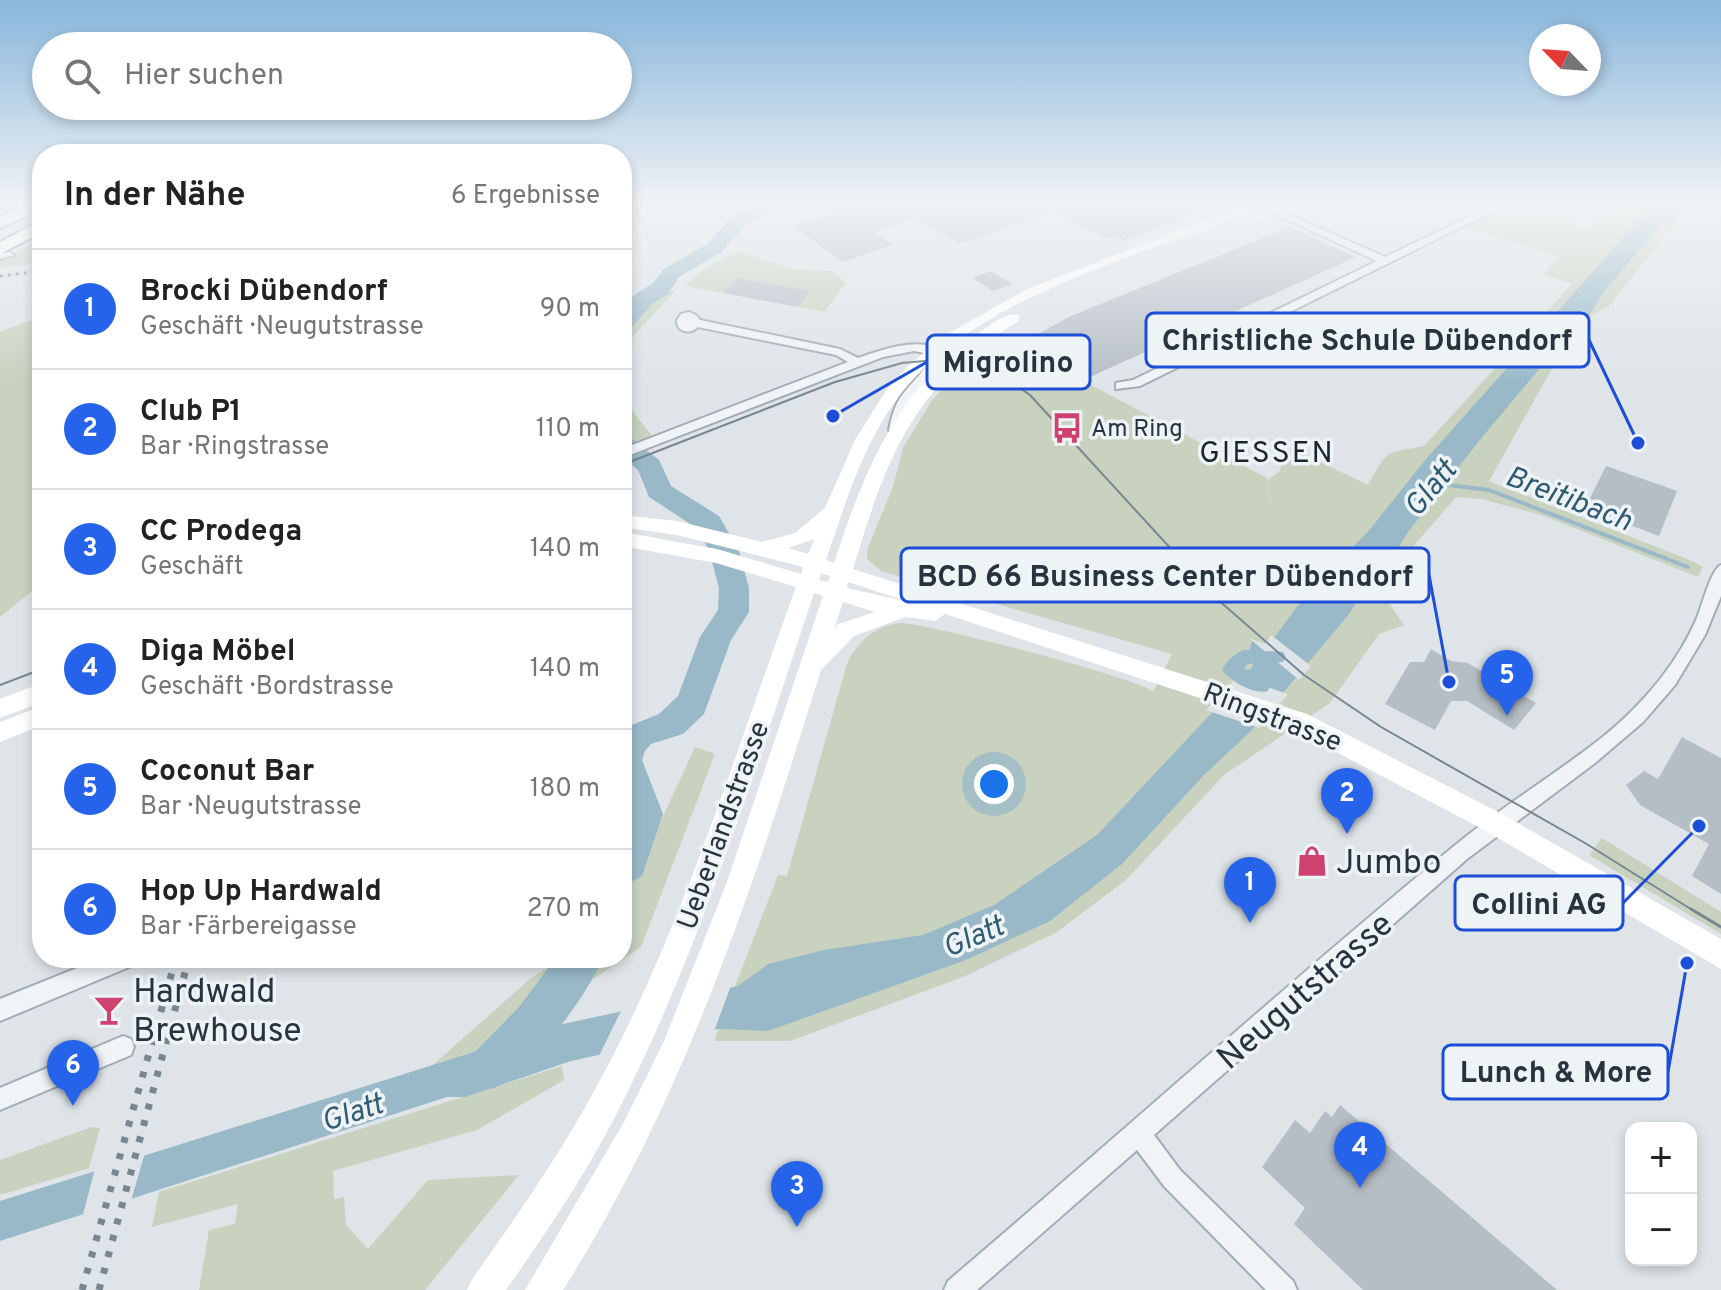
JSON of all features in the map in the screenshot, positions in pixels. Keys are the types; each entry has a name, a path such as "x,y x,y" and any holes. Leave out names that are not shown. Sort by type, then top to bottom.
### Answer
{"main road":[{"name":"Ueberlandstrasse","path":"485,1290 546,1201 618,1081 661,987 712,860 834,509 857,451 877,416 913,370 934,351 999,309 1115,264"},
{"name":"Ueberlandstrasse","path":"543,1290 595,1209 669,1067 707,975 870,484 895,430 919,394 940,371 995,328 1055,297 1131,264"},
{"path":"632,541 690,550 767,554 802,538 834,509"},
{"path":"632,522 677,528 767,554 812,573"},
{"name":"Ringstrasse","path":"812,573 903,610 972,617"},
{"name":"Ringstrasse","path":"838,582 972,617 1172,678 1299,721 1495,823 1721,955"},
{"path":"808,676 846,630 869,619 903,610"},
{"path":"0,709 32,696"},
{"path":"0,732 32,719"}],"street":[{"path":"1120,386 1136,383 1378,264"},
{"path":"696,323 840,352 858,363"},
{"path":"632,450 890,351 914,348 934,351"},
{"name":"Ueberlandstrasse","path":"895,430 898,409 934,365 938,355 934,351"},
{"name":"Neugutstrasse","path":"957,1290 1495,823 1604,745 1658,693 1696,639 1721,570"},
{"path":"0,1010 103,968"},
{"path":"0,1099 123,1047"},
{"path":"1139,1134 1172,1178 1284,1290"}],"green space":[{"path":"0,264 27,264 0,268"},
{"path":"713,264 778,264 796,270 832,271 846,283 824,312 798,307 809,291 737,278 723,293 685,286"},
{"path":"1552,264 1642,264 1609,306 1593,315 1550,372 1489,481 1692,561 1703,567 1698,577 1544,516 1482,499 1456,497 1378,587 1404,625 1379,634 1330,703 1224,775 1127,879 1057,932 963,977 790,1041 714,1041 778,875 787,876 846,667 867,637 891,625 917,625 1074,664 1153,692 1172,654 881,571 867,559 867,550 893,487 903,448 932,400 973,357 1023,349 1267,478 1271,507 1268,480 1280,471 1283,452 1297,451 1368,485 1389,454 1424,446 1572,284 1544,274"},
{"path":"675,291 632,337 632,296"},
{"path":"32,320 32,591 0,617 0,332"},
{"path":"632,411 652,436 632,443"},
{"path":"695,747 715,754 641,947 632,953 632,875 637,873"},
{"path":"1602,838 1721,912 1721,934 1589,855"},
{"path":"548,968 610,968 492,1047 425,1072 531,978"},
{"path":"562,1066 564,1080 477,1130 333,1171 334,1199 344,1197 346,1225 368,1249 428,1180 519,1175 425,1290 199,1290 209,1230 235,1224 238,1204 152,1227 159,1192"},
{"path":"92,1127 100,1128 89,1168 0,1195 0,1160"}],"water":[{"name":"Glatt","path":"1599,264 1627,264 1590,314 1566,337 1479,441 1408,532 1392,558 1374,574 1349,614 1252,730 1204,775 1122,864 1050,921 966,960 768,1031 718,1029 571,1061 465,1097 447,1097 0,1241 0,1201 563,1024 738,986 768,964 824,950 923,935 994,905 1097,835 1238,685 1243,672 1251,669 1255,661 1249,652 1252,641 1266,649 1296,608 1371,528 1426,459"}],"pier":[{"path":"1271,635 1311,666 1299,680 1249,638 1265,644"},
{"path":"1237,677 1288,694 1259,728 1206,710"},
{"path":"732,983 713,1034 597,1060 622,1009"},
{"path":"146,1149 131,1201 82,1218 96,1165"}],"building":[{"path":"1198,264 1340,264 1092,376 1025,341 1071,316"},
{"path":"991,271 1012,284 993,291 972,278"},
{"path":"737,278 810,291 798,307 723,293"},
{"path":"1606,466 1677,491 1659,536 1585,508"},
{"path":"1431,649 1451,661 1468,663 1536,703 1514,730 1467,701 1451,701 1435,730 1385,704 1410,662 1424,662"},
{"path":"1682,737 1721,758 1721,894 1692,876 1709,844 1640,805 1626,785 1644,771 1658,779"},
{"path":"1340,1105 1557,1290 1363,1290 1294,1224 1305,1208 1262,1167 1295,1120 1310,1133 1325,1111 1332,1117"}],"waterway":[{"path":"632,313 645,298 660,289 671,273 686,264"},
{"path":"632,452 650,466 659,491 709,523 724,551 734,588 733,612 716,637 692,704 671,724 639,734 632,741"},
{"name":"Breitibach","path":"1440,484 1489,490 1688,567"},
{"path":"1261,686 1231,670 1244,657 1277,657"},
{"path":"632,782 644,814 632,852"},
{"path":"492,1067 534,1022 574,968"}],"tram line":[{"path":"632,461 835,382 902,363 936,360 969,363 1000,374 1030,395 1216,598 1304,675 1381,727 1585,843 1694,911"},
{"path":"0,685 32,673"},
{"path":"1691,909 1721,927"}],"railway":[{"path":"0,276 32,272"},
{"path":"82,1290 173,968"},
{"path":"99,1290 186,968"}],"place":[{"name":"Migrolino","path":"833,416"},
{"name":"Am Ring","path":"1067,428"},
{"name":"Christliche Schule Dübendorf","path":"1638,443"},
{"name":"BCD 66 Business Center Dübendorf","path":"1449,682"},
{"name":"Coconut Bar","path":"1507,716"},
{"name":"Collini AG","path":"1699,826"},
{"name":"Club P1","path":"1347,834"},
{"name":"Jumbo","path":"1312,861"},
{"name":"Brocki Dübendorf","path":"1250,923"},
{"name":"Lunch & More","path":"1687,963"},
{"name":"Hardwald Brewhouse","path":"109,1010"},
{"name":"Hop Up Hardwald","path":"73,1106"},
{"name":"Diga Möbel","path":"1360,1188"},
{"name":"CC Prodega","path":"797,1227"}],"district":[{"name":"GIESSEN","path":"1267,452"}]}
